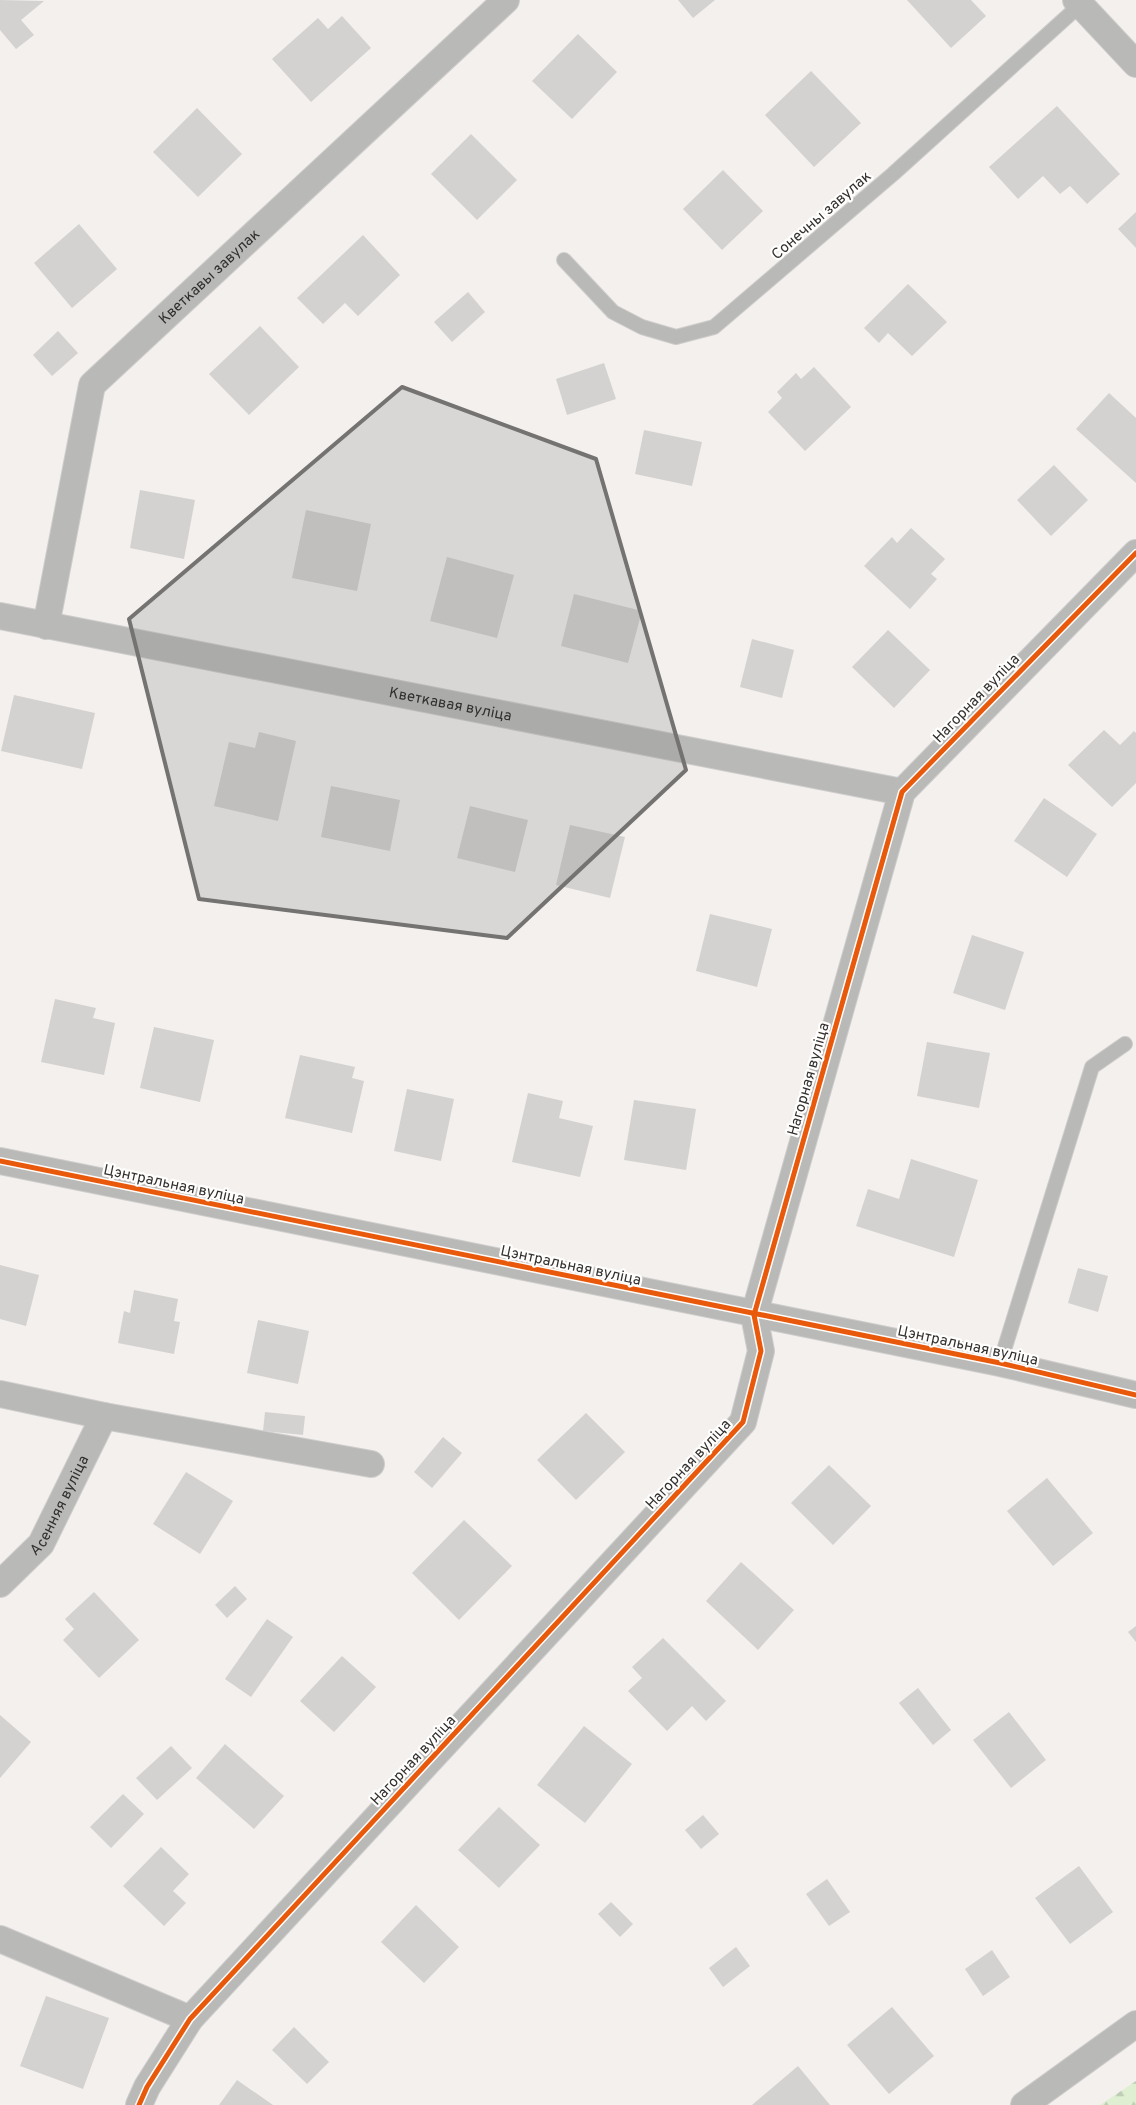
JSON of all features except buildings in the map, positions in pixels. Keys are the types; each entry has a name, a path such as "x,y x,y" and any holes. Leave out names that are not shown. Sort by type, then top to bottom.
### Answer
{"street":[{"name":"Кветкавы завулак","path":"46,626 92,385 506,0"},
{"path":"1078,2 1136,64"},
{"name":"Нагорная вуліца","path":"139,2105 190,2019 743,1422 761,1351 754,1315 902,792 1136,553"},
{"name":"Кветкавая вуліца","path":"0,616 902,792"},
{"name":"Цэнтральная вуліца","path":"0,1161 754,1315 1000,1363 1136,1395"},
{"path":"0,1394 104,1416 371,1464"},
{"name":"Асенняя вуліца","path":"0,1584 41,1544 104,1416"},
{"path":"0,1939 190,2019"},
{"path":"1024,2105 1136,2024"}],"lane":[{"name":"Сонечны завулак","path":"564,260 613,312 642,326 676,337 714,327 893,174 1078,2"},
{"path":"1000,1363 1092,1066 1125,1044"}],"highlighted area":[{"path":"402,387 596,459 686,770 507,938 199,899 129,619"}],"green space":[{"path":"1136,2081 1136,2105 1100,2105"}],"cycle path":[{"path":"139,2105 147,2087 190,2019 743,1422 761,1351 754,1315 902,792 1136,553"},
{"path":"0,1161 1000,1363 1136,1395"}]}
